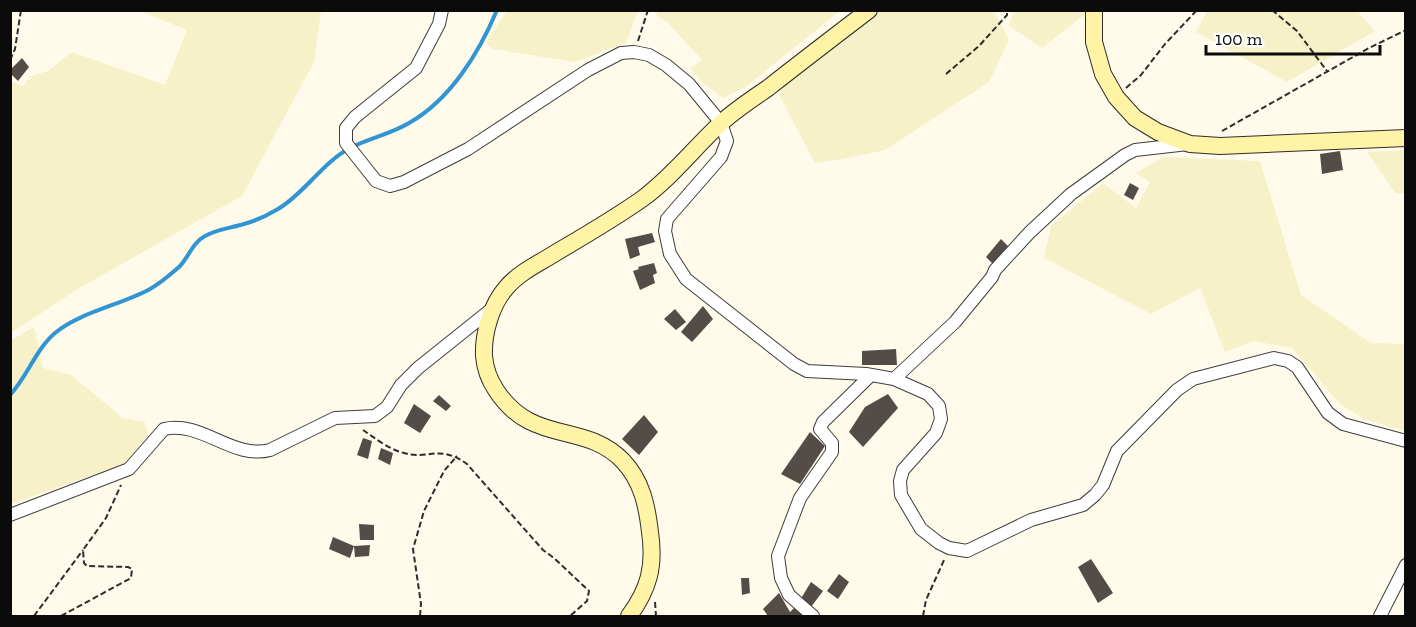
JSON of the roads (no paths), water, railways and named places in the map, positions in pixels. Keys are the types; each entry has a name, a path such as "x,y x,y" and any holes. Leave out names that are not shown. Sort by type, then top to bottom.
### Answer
{"street":[{"path":"442,10 439,24 416,68 355,117 346,128 346,143 376,181 390,186 404,182 468,149 588,70 621,53 634,52 649,55 666,65 689,84 721,123 728,141 721,158 667,219 664,231 670,254 686,279 794,364 807,370 894,379 928,394 939,406 941,419 936,433 903,470 900,481 902,495 921,529 949,548 967,551 1031,520 1083,505 1103,485 1117,451 1178,390 1193,379 1274,358 1297,366 1328,414 1343,424 1406,441"},
{"path":"629,616 642,599 652,561 646,501 638,481 624,461 610,450 592,440 543,428 522,418 503,400 491,381 484,358 487,329 494,308 505,289 523,272 613,218 657,187 687,160 721,123 869,10"},
{"path":"1094,10 1094,42 1103,74 1116,97 1135,118 1158,132 1190,144"},
{"path":"894,379 955,322 992,277 995,270 1030,232 1071,194 1135,150 1190,144 1220,146 1406,138"},
{"path":"10,515 129,469 164,429 186,428 243,450 260,453 335,418 375,416 387,407 401,385 418,368 494,308"},
{"path":"813,616 789,595 781,578 778,556 800,498 832,452 832,443 820,429 823,422 871,375"},
{"path":"1380,616 1406,566"}],"waterway":[{"path":"10,395 42,347 65,326 88,314 150,289 179,267 197,242 205,236 253,221 274,211 297,195 340,154 402,127 438,102 472,59 497,10"}]}
